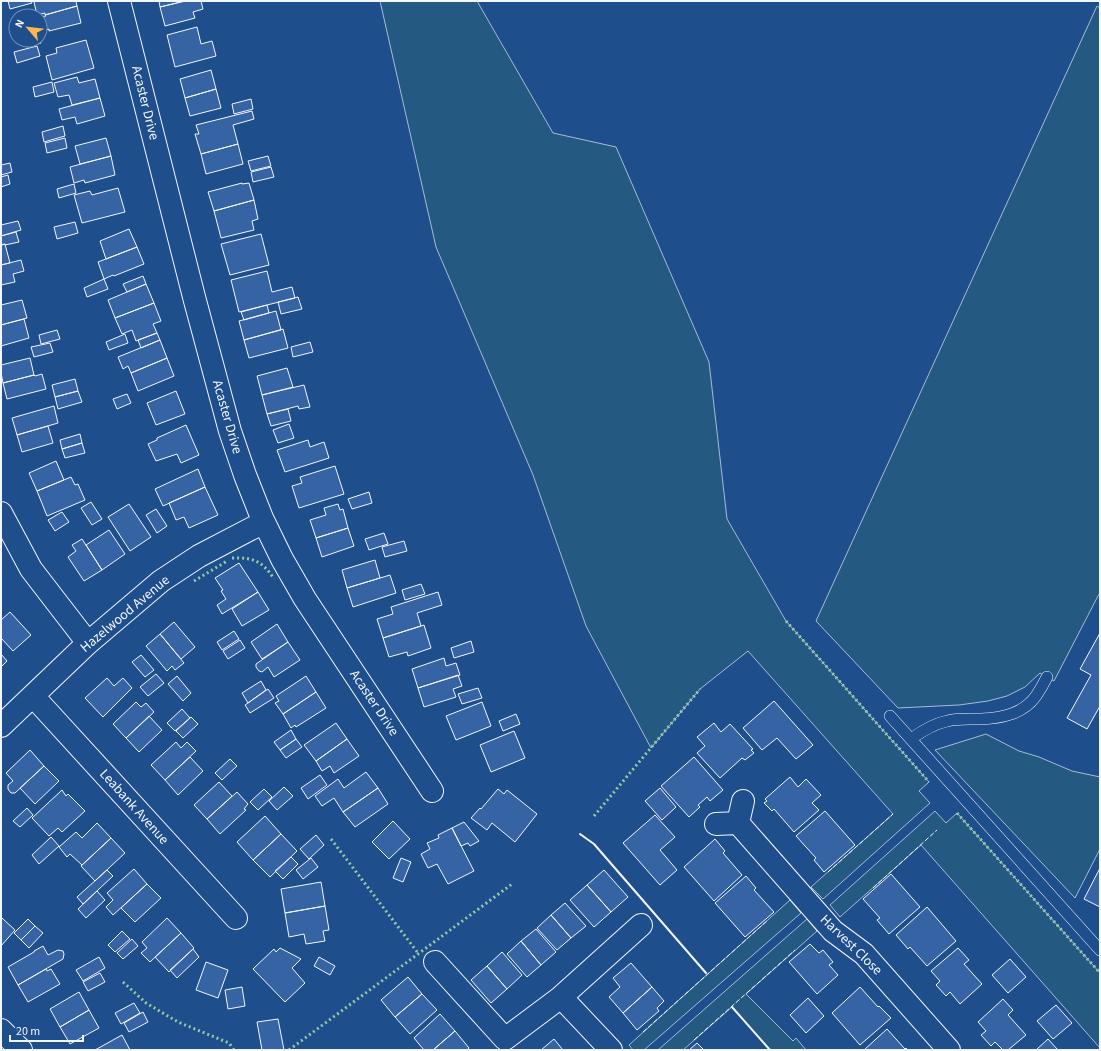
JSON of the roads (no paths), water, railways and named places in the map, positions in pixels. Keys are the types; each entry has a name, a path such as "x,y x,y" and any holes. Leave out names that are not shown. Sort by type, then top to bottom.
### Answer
{"street":[{"name":"Acaster Drive","path":"119,1 194,297 230,431 245,475 264,522 282,559 305,599 432,791"},
{"path":"1,513 31,569 88,644"},
{"name":"Hazelwood Avenue","path":"1,726 88,644 161,581 199,556 264,522"},
{"name":"Leabank Avenue","path":"33,696 236,918"},
{"path":"716,824 738,823 744,801"},
{"name":"Harvest Close","path":"738,823 833,931 864,954 949,1050"},
{"path":"435,962 505,1039 561,997 641,925"},
{"path":"561,997 611,1050"},
{"path":"1,1030 21,1050"}],"lane":[{"path":"911,739 927,728 947,721 1007,716 1014,713 1023,708 1036,697 1047,677"},
{"path":"890,716 1100,950"}]}
